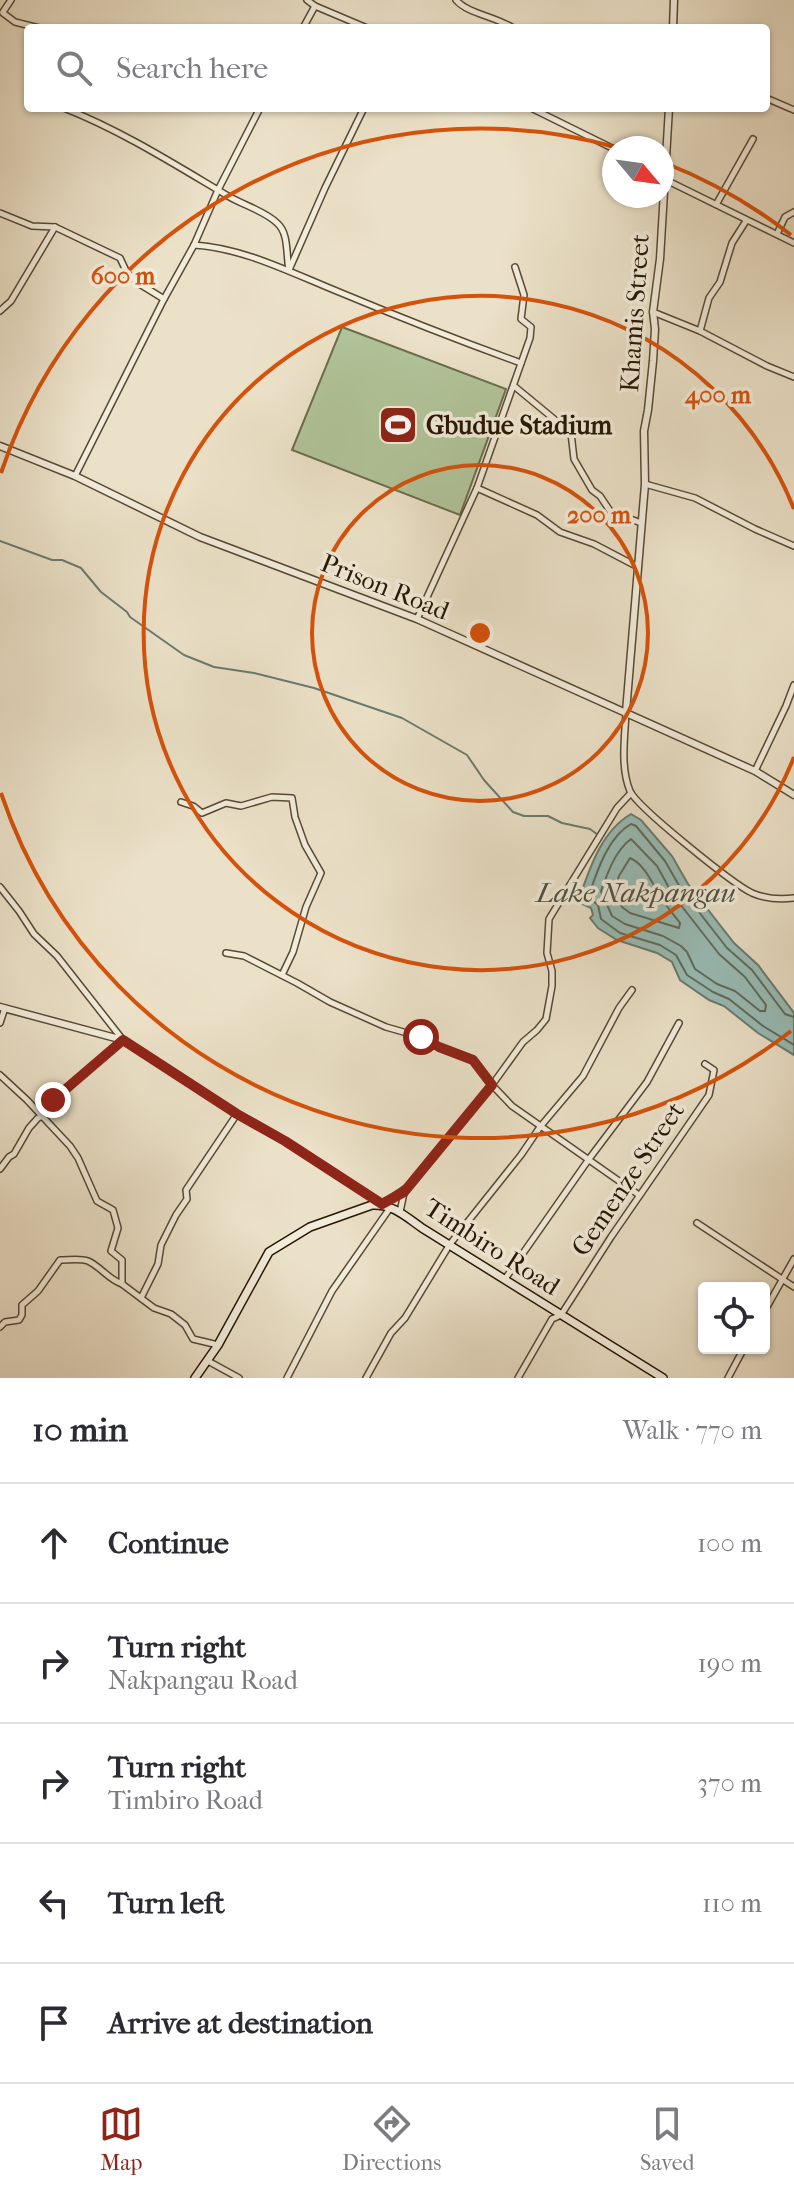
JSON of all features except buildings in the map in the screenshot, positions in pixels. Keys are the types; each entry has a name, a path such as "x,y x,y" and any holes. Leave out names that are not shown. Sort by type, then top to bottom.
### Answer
{"main road":[{"path":"195,1378 218,1345 269,1252 322,1222 372,1205 387,1205"},
{"name":"Timbiro Road","path":"387,1205 663,1378"}],"street":[{"path":"11,0 2,12 15,22 24,24"},
{"path":"307,0 358,24"},
{"path":"456,0 462,7 507,24"},
{"path":"673,24 674,0"},
{"path":"305,24 315,6"},
{"path":"770,100 794,110"},
{"path":"73,112 114,130 276,221 284,231 289,271"},
{"path":"75,476 194,245 258,112"},
{"path":"289,271 312,215 362,112"},
{"path":"539,112 602,143"},
{"name":"Khamis Street","path":"667,136 669,112"},
{"path":"717,203 753,139"},
{"path":"674,183 794,243"},
{"name":"Khamis Street","path":"626,712 645,484 643,451 653,361 653,312 660,259 662,208"},
{"path":"777,234 785,217 794,212"},
{"path":"0,213 32,226 55,227 120,258 127,273 164,299"},
{"path":"700,331 709,298 720,282 732,243 746,221"},
{"path":"0,311 11,301 55,227"},
{"path":"194,245 220,249 289,271 521,363"},
{"path":"417,619 477,488 531,333 531,327 521,319 524,295 515,267"},
{"path":"653,312 700,331 794,377"},
{"path":"514,386 571,433 574,459 592,490 610,511 641,523"},
{"name":"Prison Road","path":"0,446 75,476 200,537 417,619 755,771 794,795"},
{"path":"645,484 695,498 794,546"},
{"path":"477,488 537,515 560,532 594,544 638,567"},
{"path":"755,771 794,685"},
{"path":"626,712 624,762 631,793 680,840 751,893 770,899 794,898"},
{"path":"287,1378 332,1291 387,1205 404,1192 492,1085 523,1042 546,1019 552,986 547,953 549,919 617,808 631,793"},
{"path":"181,802 202,813 226,803 241,806 272,797 292,798 305,845 321,873 282,975"},
{"path":"0,887 34,934 57,956 123,1040 53,1100 0,1169"},
{"path":"226,953 244,956 358,1015 421,1037 473,1060 512,1106 639,1195"},
{"path":"366,1378 391,1333 405,1318 450,1244 583,1076 632,990"},
{"path":"0,1023 3,1008"},
{"name":"Timbiro Road","path":"3,1008 123,1040 387,1205"},
{"path":"505,1279 647,1082 679,1023"},
{"name":"Gemenze Street","path":"518,1378 552,1319 561,1315 709,1095 714,1070 705,1064"},
{"path":"0,1075 43,1116 78,1158 97,1201 113,1210 118,1228 111,1251 122,1260 122,1284"},
{"path":"141,1298 158,1264 161,1245 187,1199 186,1190 237,1114"},
{"path":"400,1212 404,1192"},
{"path":"697,1223 794,1287"},
{"path":"770,1302 794,1259"},
{"path":"0,1327 5,1322 19,1320 22,1305 38,1291 60,1260 85,1260 154,1308 171,1314 185,1325 193,1339 218,1345"},
{"path":"728,1378 741,1354"},
{"path":"208,1361 239,1378"}],"green space":[{"name":"Gbudue Stadium","path":"342,327 506,389 460,515 292,450"}],"water":[{"name":"Lake Nakpangau","path":"631,814 641,820 672,856 688,884 734,943 758,965 794,1013 794,1055 758,1033 724,1006 709,1000 680,980 672,962 657,953 617,940 598,928 590,918 593,915 591,908 578,902 591,865 604,842 611,831"}],"waterway":[{"path":"0,541 81,568 101,592 130,617 184,655 214,667 314,688 402,718 467,755 484,780 513,812 524,816 548,816 562,823 590,829 598,835"}],"place":[{"name":"Gbudue Stadium","path":"398,425"}],"route":[{"path":"53,1100 123,1040 382,1204 404,1192 492,1085 473,1060 421,1037"}]}
